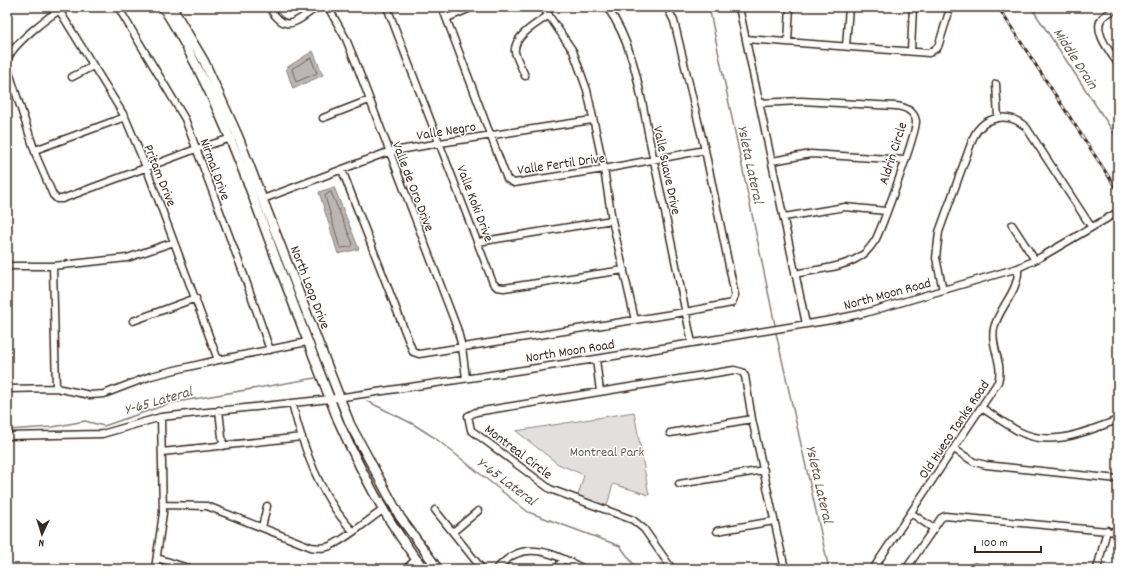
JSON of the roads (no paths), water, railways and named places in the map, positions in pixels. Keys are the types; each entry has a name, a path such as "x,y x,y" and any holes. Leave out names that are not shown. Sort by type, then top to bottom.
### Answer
{"main road":[{"name":"North Loop Drive","path":"163,7 210,94 255,202 307,342 350,446 384,509 424,569"},
{"name":"North Loop Drive","path":"172,7 204,61 238,136 353,430 400,517 438,569"}],"street":[{"path":"7,62 11,53 42,22 65,7"},
{"name":"Nirmal Drive","path":"118,7 177,103 196,149 270,350"},
{"path":"269,7 276,19 283,24 290,25 318,7"},
{"name":"Valle de Oro Drive","path":"328,7 346,39 388,152 457,328 462,347 466,378"},
{"name":"Valle Koki Drive","path":"387,7 493,282 497,288 624,270"},
{"name":"Valle Fertil Drive","path":"442,7 507,179 514,183 604,169 704,150"},
{"path":"447,18 474,7"},
{"path":"543,7 573,51 587,90 592,120 604,169 612,220 635,320"},
{"name":"Valle Suave Drive","path":"607,7 614,17 626,41 639,89 692,343"},
{"path":"342,170 413,352 419,354 686,312 732,303 734,295 704,150 674,21 666,7"},
{"path":"739,7 806,324"},
{"path":"788,42 790,7"},
{"path":"846,46 850,7"},
{"path":"911,51 913,7"},
{"path":"1118,8 1105,16 1099,25 1100,34 1118,64"},
{"name":"Pritam Drive","path":"59,10 125,117 146,167 218,360"},
{"path":"525,76 515,53 515,46 519,38 549,15"},
{"path":"746,39 928,53 936,49 948,15"},
{"path":"7,66 35,150 53,195 57,199 62,199 196,149 238,136"},
{"path":"72,77 93,66"},
{"path":"996,84 998,118"},
{"path":"323,118 369,100"},
{"name":"Aldrin Circle","path":"759,103 801,100 904,107 913,114 916,124 905,160 875,240 863,255 847,263 795,274"},
{"path":"35,150 125,117"},
{"path":"943,290 936,258 941,224 976,132 987,121 998,118 1013,119 1026,127 1092,227"},
{"name":"Valle Negro","path":"263,199 388,152 592,120"},
{"path":"772,161 816,154 905,160"},
{"path":"784,217 844,207 886,211"},
{"name":"North Moon Road","path":"7,436 102,434 160,416 339,397 596,359 865,313 1018,268 1035,260 1118,212"},
{"path":"478,242 612,220"},
{"path":"1012,224 1035,260"},
{"path":"7,266 53,266 132,257 174,242"},
{"path":"53,266 56,388"},
{"name":"Old Hueco Tanks Road","path":"873,569 982,408 999,380 1000,369 993,341 994,328 1018,280 1018,268"},
{"path":"133,321 196,298"},
{"path":"7,389 56,388 90,395 104,394 151,376 218,360 307,342"},
{"path":"596,359 600,392"},
{"name":"Montreal Circle","path":"672,569 644,529 633,520 550,489 471,430 468,416 476,412 734,370 742,372 745,376 752,419 784,569"},
{"path":"292,403 302,437 326,493 341,518 353,530"},
{"path":"982,408 1019,432 1046,439 1064,438 1118,420"},
{"path":"219,410 223,446"},
{"path":"154,569 157,558 163,505 160,416"},
{"path":"670,433 752,419"},
{"path":"162,452 302,437"},
{"path":"954,449 974,462 986,465 1118,479"},
{"path":"679,484 764,470"},
{"path":"163,505 207,506 311,547 321,548 332,545 384,509"},
{"path":"262,527 267,506"},
{"path":"435,510 482,569"},
{"path":"453,532 478,511"},
{"path":"911,513 934,529"},
{"path":"906,569 941,518 950,515 1118,532"},
{"path":"717,531 774,521"},
{"path":"1097,569 1107,530"},
{"path":"496,569 515,554 525,551 540,552 562,559 584,569"},
{"path":"157,558 191,569"},
{"path":"406,569 416,559"},
{"path":"558,569 562,559"},
{"path":"970,569 975,567 990,569"}],"water":[{"path":"313,51 323,75 293,89 286,68"},
{"path":"334,187 359,249 338,254 319,192"}],"waterway":[{"name":"Ysleta Lateral","path":"709,7 775,325"},
{"name":"Middle Drain","path":"1031,7 1118,139"},
{"name":"Ysleta Lateral","path":"776,333 829,569"},
{"name":"Y-65 Lateral","path":"7,430 53,427 85,421 104,426 171,403 315,378"},
{"name":"Y-65 Lateral","path":"367,401 413,424 435,438 528,512 620,546 637,569"}],"railway":[{"path":"998,7 1118,191"}],"park label":[{"name":"Montreal Park","path":"607,451"}]}
